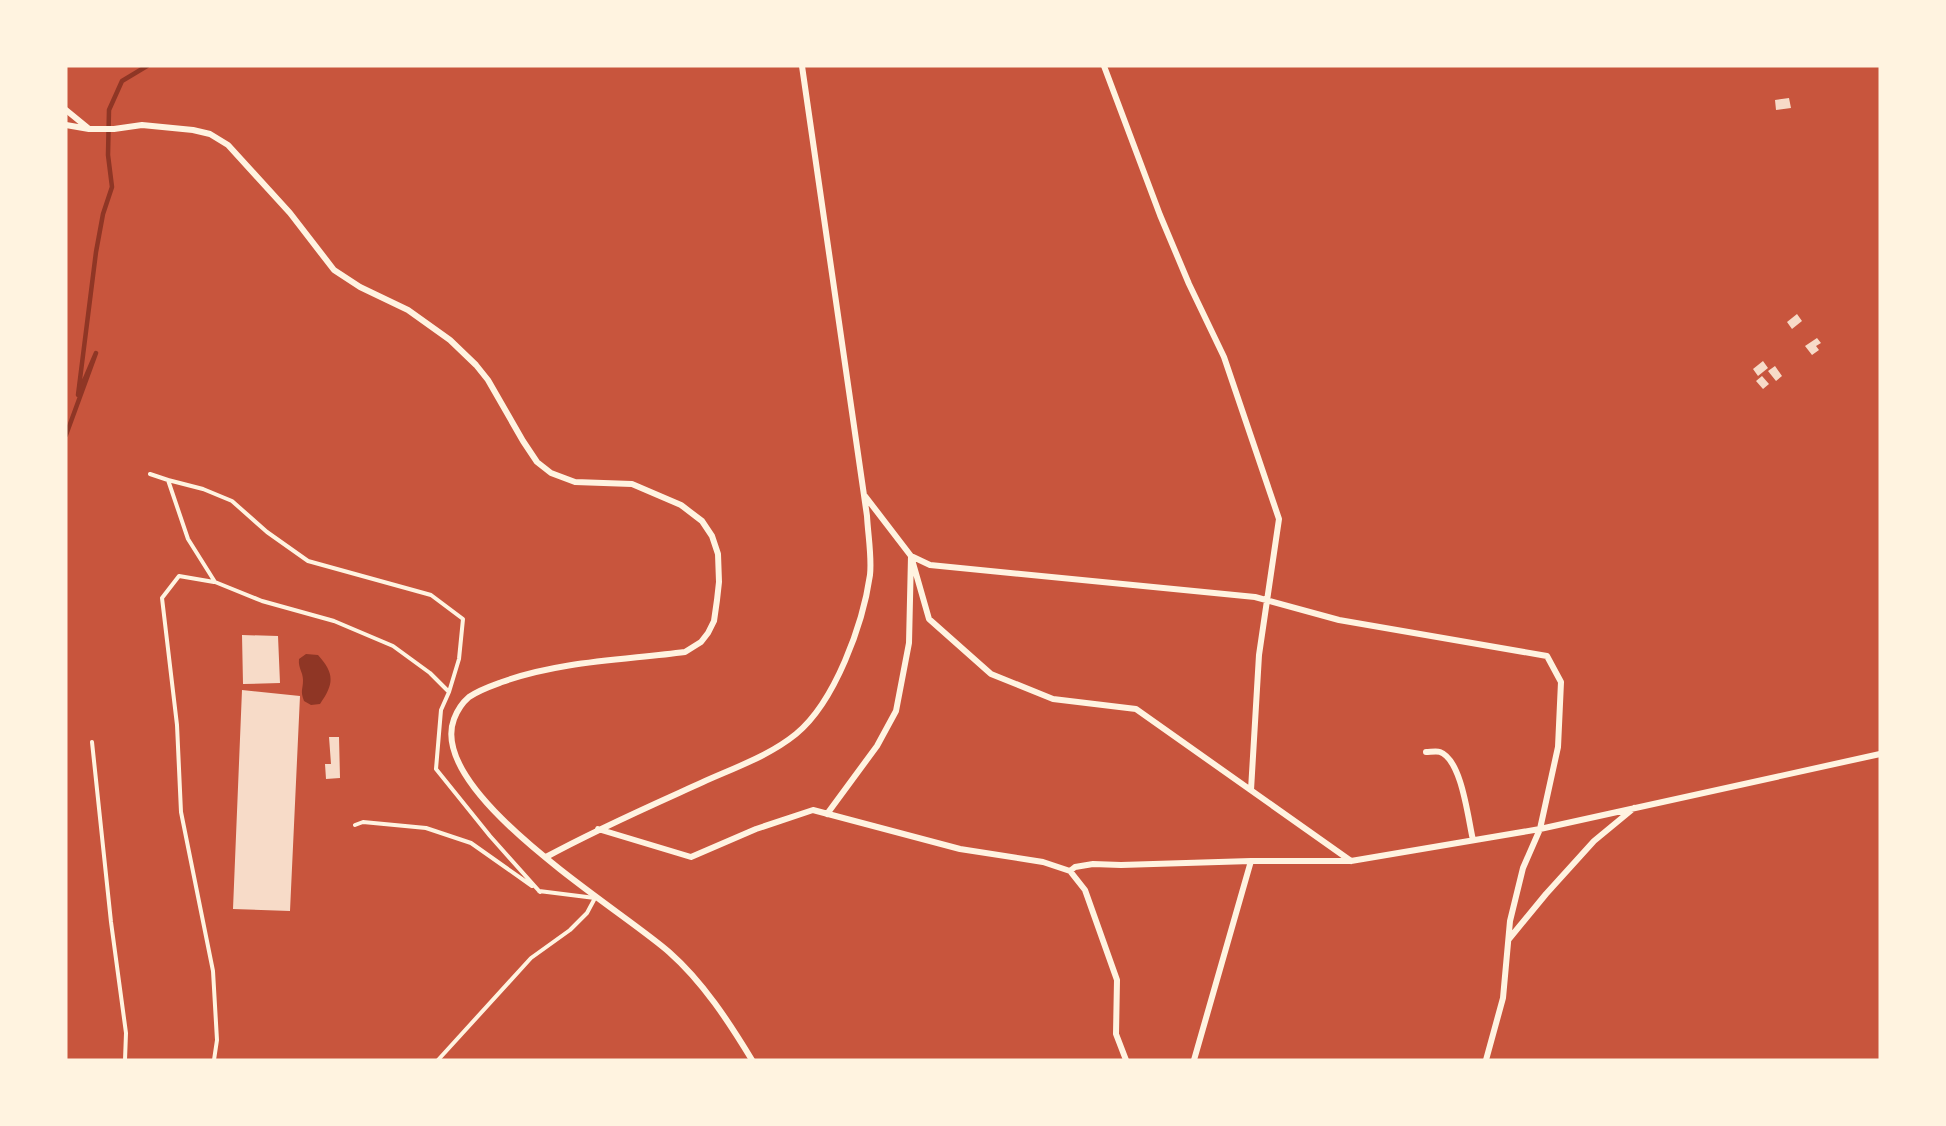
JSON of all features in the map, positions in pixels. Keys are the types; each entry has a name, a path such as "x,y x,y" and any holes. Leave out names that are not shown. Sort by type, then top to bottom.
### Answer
{"street":[{"path":"546,857 597,829 770,751 790,739 809,722 822,706 850,650 863,613 870,573 867,516 801,66"},
{"path":"1104,66 1160,215 1189,284 1224,357 1279,519 1259,654 1251,790"},
{"path":"66,110 89,129"},
{"path":"66,125 89,129 114,129 142,125 193,130 210,134 228,145 290,213 334,270 408,310 450,340 476,365 488,380 537,462 551,473 575,482 632,484 681,505 702,521 712,536 718,554 719,582 714,621 701,642 685,652 560,666 520,676 484,689 469,697 458,709 452,725 450,740 458,764 473,788 490,807 595,898 669,952 701,986 740,1039 752,1060"},
{"path":"863,493 911,556 929,619 991,674 1053,699 1136,709 1351,861"},
{"path":"911,556 930,565 1255,597 1339,620 1547,656 1561,682 1558,747 1540,829 1523,868 1510,921 1503,998 1486,1060"},
{"path":"827,814 877,746 896,711 909,643 911,556"},
{"path":"1426,752 1440,752 1452,760 1461,786 1473,840"},
{"path":"1070,871 1075,867 1093,864 1351,861 1540,829 1880,754"},
{"path":"1508,940 1594,841 1636,806"},
{"path":"597,829 691,857 756,829 813,810 960,849 1043,862 1070,871 1085,890 1117,980 1116,1034 1126,1060"},
{"path":"1194,1060 1251,861"}],"lane":[{"path":"150,474 203,489 232,501 267,532 308,561 431,595 463,619 459,659 441,710 436,769 490,836 540,892"},
{"path":"168,480 188,539 215,582"},
{"path":"214,1060 217,1040 213,971 181,812 177,725 162,598 179,576 215,582 262,601 334,621 393,646 430,673 449,692"},
{"path":"92,742 126,1033 125,1060"},
{"path":"355,825 363,822 426,828 471,843 540,892 595,898 587,913 570,930 531,958 438,1060"}],"shaded area":[{"path":"306,654 318,655 330,674 328,691 320,704 311,705 304,701 303,677 299,659"}],"building":[{"path":"1789,98 1791,108 1776,110 1775,100"},
{"path":"1797,314 1802,321 1792,329 1787,322"},
{"path":"1817,338 1821,343 1816,346 1819,350 1812,355 1805,346"},
{"path":"1763,361 1768,368 1758,376 1753,369"},
{"path":"1775,366 1782,376 1776,381 1768,371"},
{"path":"1762,376 1769,384 1763,389 1756,381"},
{"path":"242,635 278,636 280,683 243,684"},
{"path":"242,690 300,696 290,911 233,909"},
{"path":"329,737 339,737 340,778 326,779 325,764 331,764"}],"waterway":[{"path":"66,435 96,353 78,395 96,252 103,214 112,187 108,155 109,110 122,81 147,66"}]}
